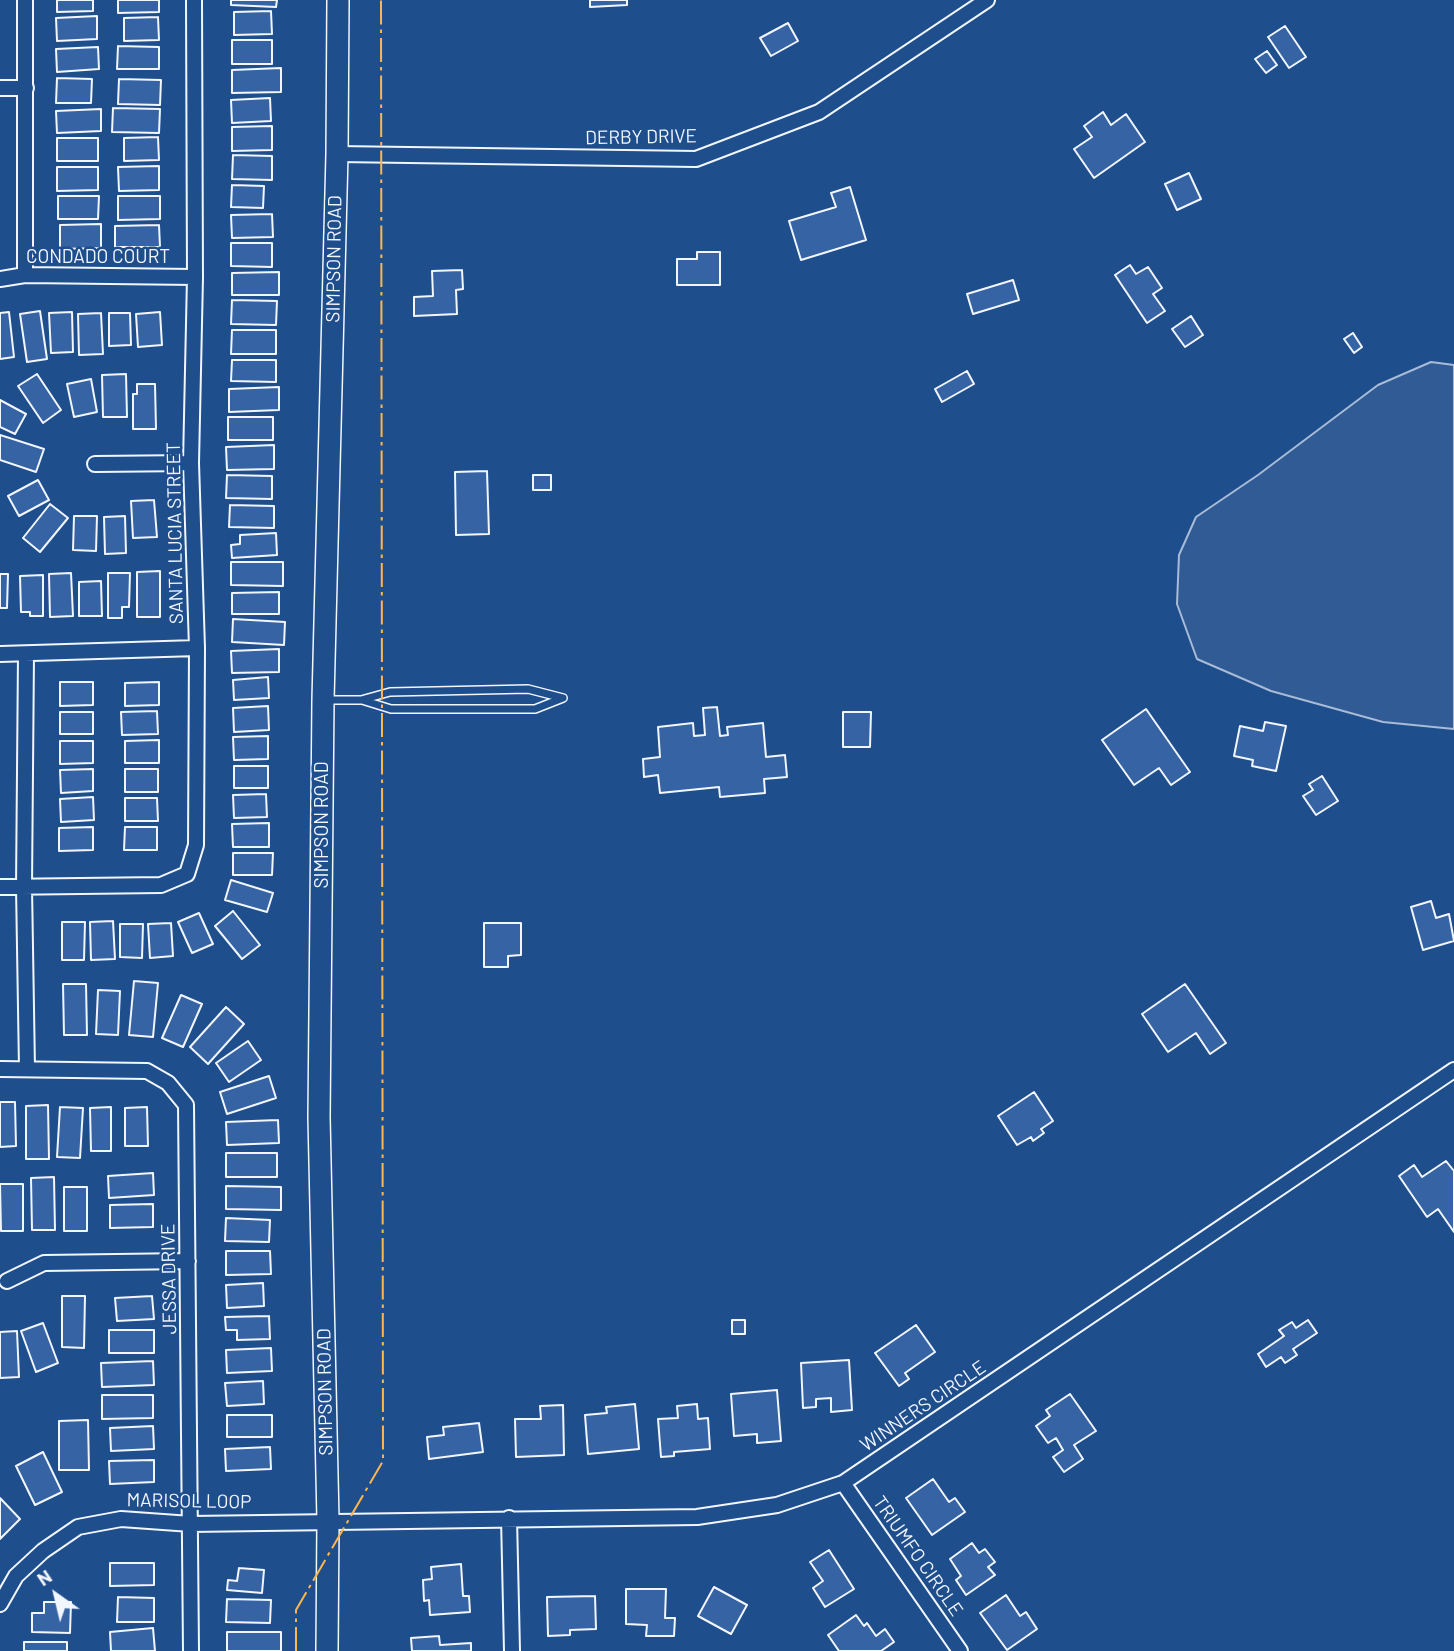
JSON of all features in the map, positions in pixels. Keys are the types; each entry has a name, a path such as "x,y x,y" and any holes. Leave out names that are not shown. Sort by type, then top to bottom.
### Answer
{"main road":[{"name":"SIMPSON ROAD","path":"327,1651 328,1520 319,1117 323,700 337,154 338,0"}],"street":[{"path":"25,0 25,275"},
{"name":"SANTA LUCIA STREET","path":"0,887 161,884 187,874 196,845 197,648 191,463 195,277 194,0"},
{"name":"DERBY DRIVE","path":"337,154 696,159 819,113 987,0"},
{"path":"0,88 26,88"},
{"name":"CONDADO COURT","path":"0,279 25,275 195,277"},
{"path":"95,464 191,463"},
{"path":"0,654 197,648"},
{"path":"26,654 26,1069"},
{"name":"JESSA DRIVE","path":"0,1069 147,1071 168,1083 186,1105 191,1651"},
{"name":"WINNERS CIRCLE","path":"328,1520 698,1517 777,1505 843,1483 1454,1070"},
{"path":"7,1281 44,1263 188,1261"},
{"name":"TRIUMFO CIRCLE","path":"843,1483 960,1651"},
{"path":"509,1518 512,1651"},
{"name":"MARISOL LOOP","path":"0,1604 16,1576 43,1551 78,1527 121,1519 191,1524 328,1520"}],"lane":[{"path":"323,700 361,699 390,692 528,689 563,698 535,709 391,709 361,699"}],"shaded area":[{"path":"1431,362 1454,365 1454,729 1383,722 1271,691 1197,659 1177,604 1179,555 1196,517 1258,475 1378,385"}],"building":[{"path":"57,0 93,0 93,11 57,12"},
{"path":"118,0 159,0 159,12 118,13"},
{"path":"231,0 277,0 276,7 231,5"},
{"path":"590,0 627,0 627,5 590,7"},
{"path":"271,11 272,34 234,35 234,12"},
{"path":"97,16 97,39 57,41 56,18"},
{"path":"158,17 159,40 124,41 124,18"},
{"path":"788,23 798,41 771,56 760,38"},
{"path":"1285,26 1306,57 1289,68 1268,37"},
{"path":"232,40 272,40 272,64 232,64"},
{"path":"118,46 159,47 159,69 117,69"},
{"path":"98,47 99,69 57,72 56,49"},
{"path":"1267,51 1277,65 1266,73 1255,59"},
{"path":"281,68 281,92 232,93 232,70"},
{"path":"57,78 92,79 91,103 56,103"},
{"path":"119,79 161,80 160,105 118,104"},
{"path":"270,98 271,121 232,123 231,100"},
{"path":"113,108 160,109 159,133 112,132"},
{"path":"101,109 101,131 57,133 56,111"},
{"path":"1103,112 1111,125 1126,114 1145,142 1094,178 1074,149 1092,137 1084,126"},
{"path":"272,126 272,150 232,151 232,127"},
{"path":"158,137 159,160 124,161 124,138"},
{"path":"57,138 98,138 98,161 57,161"},
{"path":"233,155 272,156 272,180 232,179"},
{"path":"159,166 159,190 119,191 118,167"},
{"path":"57,167 98,167 98,190 57,191"},
{"path":"1189,173 1201,199 1177,210 1165,184"},
{"path":"232,185 264,186 263,208 231,207"},
{"path":"850,187 866,240 801,260 789,221 836,207 831,193"},
{"path":"58,196 99,196 98,219 58,219"},
{"path":"118,196 160,196 160,219 118,220"},
{"path":"272,214 273,237 232,238 231,215"},
{"path":"101,224 101,248 60,249 60,225"},
{"path":"159,225 160,247 115,247 115,226"},
{"path":"231,243 272,243 272,267 231,266"},
{"path":"697,252 720,252 720,285 677,285 677,259 697,259"},
{"path":"1130,265 1136,274 1148,267 1162,288 1153,294 1165,311 1147,323 1115,275"},
{"path":"462,270 463,289 456,290 457,314 414,316 414,297 433,296 432,271"},
{"path":"279,272 279,295 232,295 232,273"},
{"path":"1013,280 1019,300 973,314 967,294"},
{"path":"232,300 277,301 276,325 231,324"},
{"path":"40,311 47,359 27,362 20,314"},
{"path":"9,312 14,357 0,359 0,313"},
{"path":"72,312 73,352 51,353 49,313"},
{"path":"160,312 162,345 138,347 136,314"},
{"path":"101,313 103,354 79,355 78,314"},
{"path":"109,313 130,313 131,345 109,346"},
{"path":"1191,316 1203,335 1185,347 1172,329"},
{"path":"232,330 276,330 276,354 231,354"},
{"path":"1353,333 1362,347 1354,353 1344,339"},
{"path":"232,360 276,360 276,382 231,381"},
{"path":"967,371 974,384 942,402 935,389"},
{"path":"37,374 61,410 43,423 18,386"},
{"path":"126,374 127,417 103,417 102,375"},
{"path":"91,379 97,412 74,417 67,384"},
{"path":"137,384 155,384 156,429 133,429 133,394 137,394"},
{"path":"279,387 279,410 229,412 229,389"},
{"path":"0,400 26,414 15,434 0,427"},
{"path":"228,417 273,417 273,440 228,440"},
{"path":"0,435 44,449 36,472 0,460"},
{"path":"274,445 274,469 227,470 226,447"},
{"path":"487,471 489,534 456,535 455,472"},
{"path":"227,475 272,476 272,499 226,498"},
{"path":"533,475 551,475 551,490 533,490"},
{"path":"38,480 49,500 19,516 8,496"},
{"path":"154,500 157,537 133,538 131,501"},
{"path":"50,504 68,518 40,552 23,538"},
{"path":"230,505 274,506 274,528 229,527"},
{"path":"74,516 97,516 96,551 73,550"},
{"path":"125,516 126,553 105,554 104,517"},
{"path":"276,533 277,555 232,558 231,545 240,544 240,535"},
{"path":"231,562 283,562 283,586 231,585"},
{"path":"160,571 160,617 137,617 137,572"},
{"path":"71,573 73,616 50,617 49,574"},
{"path":"108,573 130,573 129,607 122,607 122,618 108,618"},
{"path":"0,574 8,574 7,608 0,608"},
{"path":"43,575 43,616 30,616 30,612 21,612 20,576"},
{"path":"101,581 102,616 79,616 79,582"},
{"path":"279,592 279,614 232,614 232,593"},
{"path":"233,619 285,622 284,645 232,642"},
{"path":"279,649 279,672 232,673 231,651"},
{"path":"268,677 269,698 234,700 233,680"},
{"path":"60,682 93,682 93,705 60,706"},
{"path":"159,682 159,705 125,706 125,683"},
{"path":"268,706 269,730 234,732 233,708"},
{"path":"717,707 720,736 728,735 727,727 763,723 766,757 785,755 787,777 764,779 765,793 720,797 719,787 660,793 658,775 644,777 643,759 660,757 658,727 693,723 694,736 705,735 703,708"},
{"path":"1146,709 1190,772 1171,785 1159,768 1134,785 1102,740"},
{"path":"157,711 158,734 122,735 121,712"},
{"path":"60,712 93,712 93,734 60,734"},
{"path":"843,712 871,712 870,747 843,747"},
{"path":"1265,722 1286,726 1276,771 1252,766 1253,760 1234,756 1240,726 1263,731"},
{"path":"268,736 268,759 234,760 233,737"},
{"path":"159,740 159,763 125,763 125,741"},
{"path":"60,741 93,741 93,763 60,764"},
{"path":"234,766 268,766 268,788 234,788"},
{"path":"93,769 93,791 61,793 60,770"},
{"path":"125,769 158,769 158,792 125,792"},
{"path":"1322,776 1338,801 1316,815 1303,796 1313,790 1309,784"},
{"path":"266,794 267,817 234,818 233,795"},
{"path":"93,797 94,820 61,822 60,799"},
{"path":"125,798 157,798 158,821 125,821"},
{"path":"269,823 269,847 233,847 232,824"},
{"path":"93,827 93,850 59,851 59,828"},
{"path":"125,827 157,827 157,850 124,850"},
{"path":"233,853 273,853 272,875 233,875"},
{"path":"231,880 273,893 267,912 225,900"},
{"path":"1431,901 1436,918 1449,914 1454,941 1423,950 1411,907"},
{"path":"233,911 260,945 242,959 215,926"},
{"path":"199,913 213,944 192,953 178,922"},
{"path":"113,921 115,959 91,960 90,922"},
{"path":"62,922 85,922 84,960 62,960"},
{"path":"171,923 173,956 150,958 148,924"},
{"path":"484,923 521,923 521,955 508,956 508,967 484,967"},
{"path":"120,924 143,924 142,958 120,957"},
{"path":"134,981 158,983 153,1037 129,1035"},
{"path":"63,984 86,984 87,1035 64,1035"},
{"path":"1185,984 1226,1043 1210,1054 1196,1033 1168,1052 1142,1014"},
{"path":"98,990 120,991 118,1035 96,1034"},
{"path":"181,995 202,1004 183,1047 162,1038"},
{"path":"226,1007 244,1024 208,1064 190,1047"},
{"path":"248,1041 261,1060 229,1082 216,1063"},
{"path":"269,1076 276,1098 227,1114 220,1092"},
{"path":"1034,1092 1053,1121 1041,1129 1044,1133 1033,1141 1031,1137 1017,1145 998,1116"},
{"path":"0,1102 15,1102 16,1146 0,1147"},
{"path":"48,1105 49,1159 26,1159 26,1106"},
{"path":"60,1107 83,1108 80,1158 57,1157"},
{"path":"111,1107 111,1151 91,1151 90,1108"},
{"path":"147,1107 148,1146 125,1146 125,1108"},
{"path":"278,1120 279,1143 227,1145 226,1122"},
{"path":"226,1153 277,1153 277,1177 226,1177"},
{"path":"1446,1161 1454,1171 1454,1232 1438,1209 1427,1217 1399,1176 1414,1165 1422,1177"},
{"path":"153,1173 154,1195 109,1198 108,1176"},
{"path":"54,1177 55,1230 32,1230 31,1178"},
{"path":"0,1184 23,1184 23,1231 1,1231"},
{"path":"226,1186 281,1187 281,1210 226,1209"},
{"path":"64,1187 87,1187 87,1231 64,1231"},
{"path":"153,1204 153,1227 110,1228 110,1205"},
{"path":"226,1218 270,1220 269,1242 225,1241"},
{"path":"226,1251 270,1251 271,1274 226,1275"},
{"path":"263,1283 264,1306 227,1308 226,1285"},
{"path":"62,1296 85,1296 84,1348 62,1347"},
{"path":"152,1296 154,1319 117,1321 115,1298"},
{"path":"269,1316 270,1339 237,1340 237,1330 226,1330 225,1317"},
{"path":"732,1320 745,1320 745,1334 732,1334"},
{"path":"1308,1320 1317,1333 1293,1349 1297,1355 1285,1363 1281,1357 1266,1367 1258,1354 1284,1336 1279,1330 1292,1322 1296,1328"},
{"path":"43,1323 58,1363 36,1372 21,1331"},
{"path":"916,1325 935,1352 905,1373 909,1379 899,1386 875,1353"},
{"path":"109,1330 154,1330 154,1353 109,1353"},
{"path":"17,1331 19,1377 0,1378 0,1332"},
{"path":"271,1348 272,1371 227,1373 226,1350"},
{"path":"849,1360 852,1410 831,1412 831,1398 816,1399 816,1407 803,1408 801,1363"},
{"path":"153,1361 154,1385 102,1387 101,1363"},
{"path":"263,1381 264,1404 227,1406 225,1383"},
{"path":"777,1390 781,1441 757,1443 757,1434 734,1436 731,1394"},
{"path":"1070,1394 1096,1431 1074,1445 1083,1459 1064,1472 1053,1457 1063,1450 1056,1438 1048,1443 1036,1426 1050,1416 1046,1410"},
{"path":"102,1395 153,1395 153,1418 102,1419"},
{"path":"635,1404 639,1449 588,1454 585,1415 607,1413 606,1407"},
{"path":"697,1404 698,1419 708,1418 710,1449 674,1452 674,1456 661,1457 658,1419 678,1418 677,1406"},
{"path":"563,1405 564,1455 516,1457 515,1419 541,1419 540,1406"},
{"path":"227,1415 272,1415 272,1437 227,1437"},
{"path":"88,1420 89,1470 59,1470 59,1421"},
{"path":"479,1423 483,1452 429,1459 427,1437 444,1435 443,1427"},
{"path":"153,1426 154,1449 111,1451 110,1428"},
{"path":"270,1447 271,1469 226,1471 225,1449"},
{"path":"43,1452 62,1492 35,1505 16,1466"},
{"path":"154,1460 154,1482 110,1484 109,1461"},
{"path":"933,1479 949,1502 955,1498 965,1512 932,1535 906,1498"},
{"path":"0,1498 20,1519 0,1539"},
{"path":"972,1543 979,1553 985,1549 995,1562 988,1567 995,1575 966,1595 956,1580 961,1576 950,1559"},
{"path":"829,1550 854,1589 825,1607 813,1588 823,1581 810,1562"},
{"path":"110,1563 154,1563 154,1585 110,1586"},
{"path":"461,1564 463,1596 469,1596 470,1612 430,1615 429,1600 424,1601 423,1580 432,1579 431,1567"},
{"path":"239,1568 264,1570 262,1593 227,1590 228,1580 237,1581"},
{"path":"714,1587 747,1605 731,1634 698,1616"},
{"path":"626,1589 666,1589 665,1618 675,1618 674,1636 646,1636 647,1625 626,1624"},
{"path":"1006,1595 1020,1616 1026,1612 1037,1629 1007,1650 980,1613"},
{"path":"595,1596 596,1629 570,1630 570,1635 548,1636 547,1597"},
{"path":"118,1597 154,1598 154,1622 117,1622"},
{"path":"227,1599 271,1600 270,1623 226,1622"},
{"path":"44,1602 71,1602 70,1633 32,1632 32,1613 44,1613"},
{"path":"856,1615 864,1626 867,1623 876,1636 885,1629 894,1642 881,1651 839,1651 828,1635"},
{"path":"153,1628 155,1651 111,1651 110,1632"},
{"path":"227,1632 281,1632 281,1651 227,1651"},
{"path":"439,1636 440,1645 471,1643 471,1651 412,1651 411,1638"},
{"path":"24,1642 67,1642 67,1651 24,1651"}],"power":[{"path":"296,1651 296,1610 383,1461 381,0"}]}
